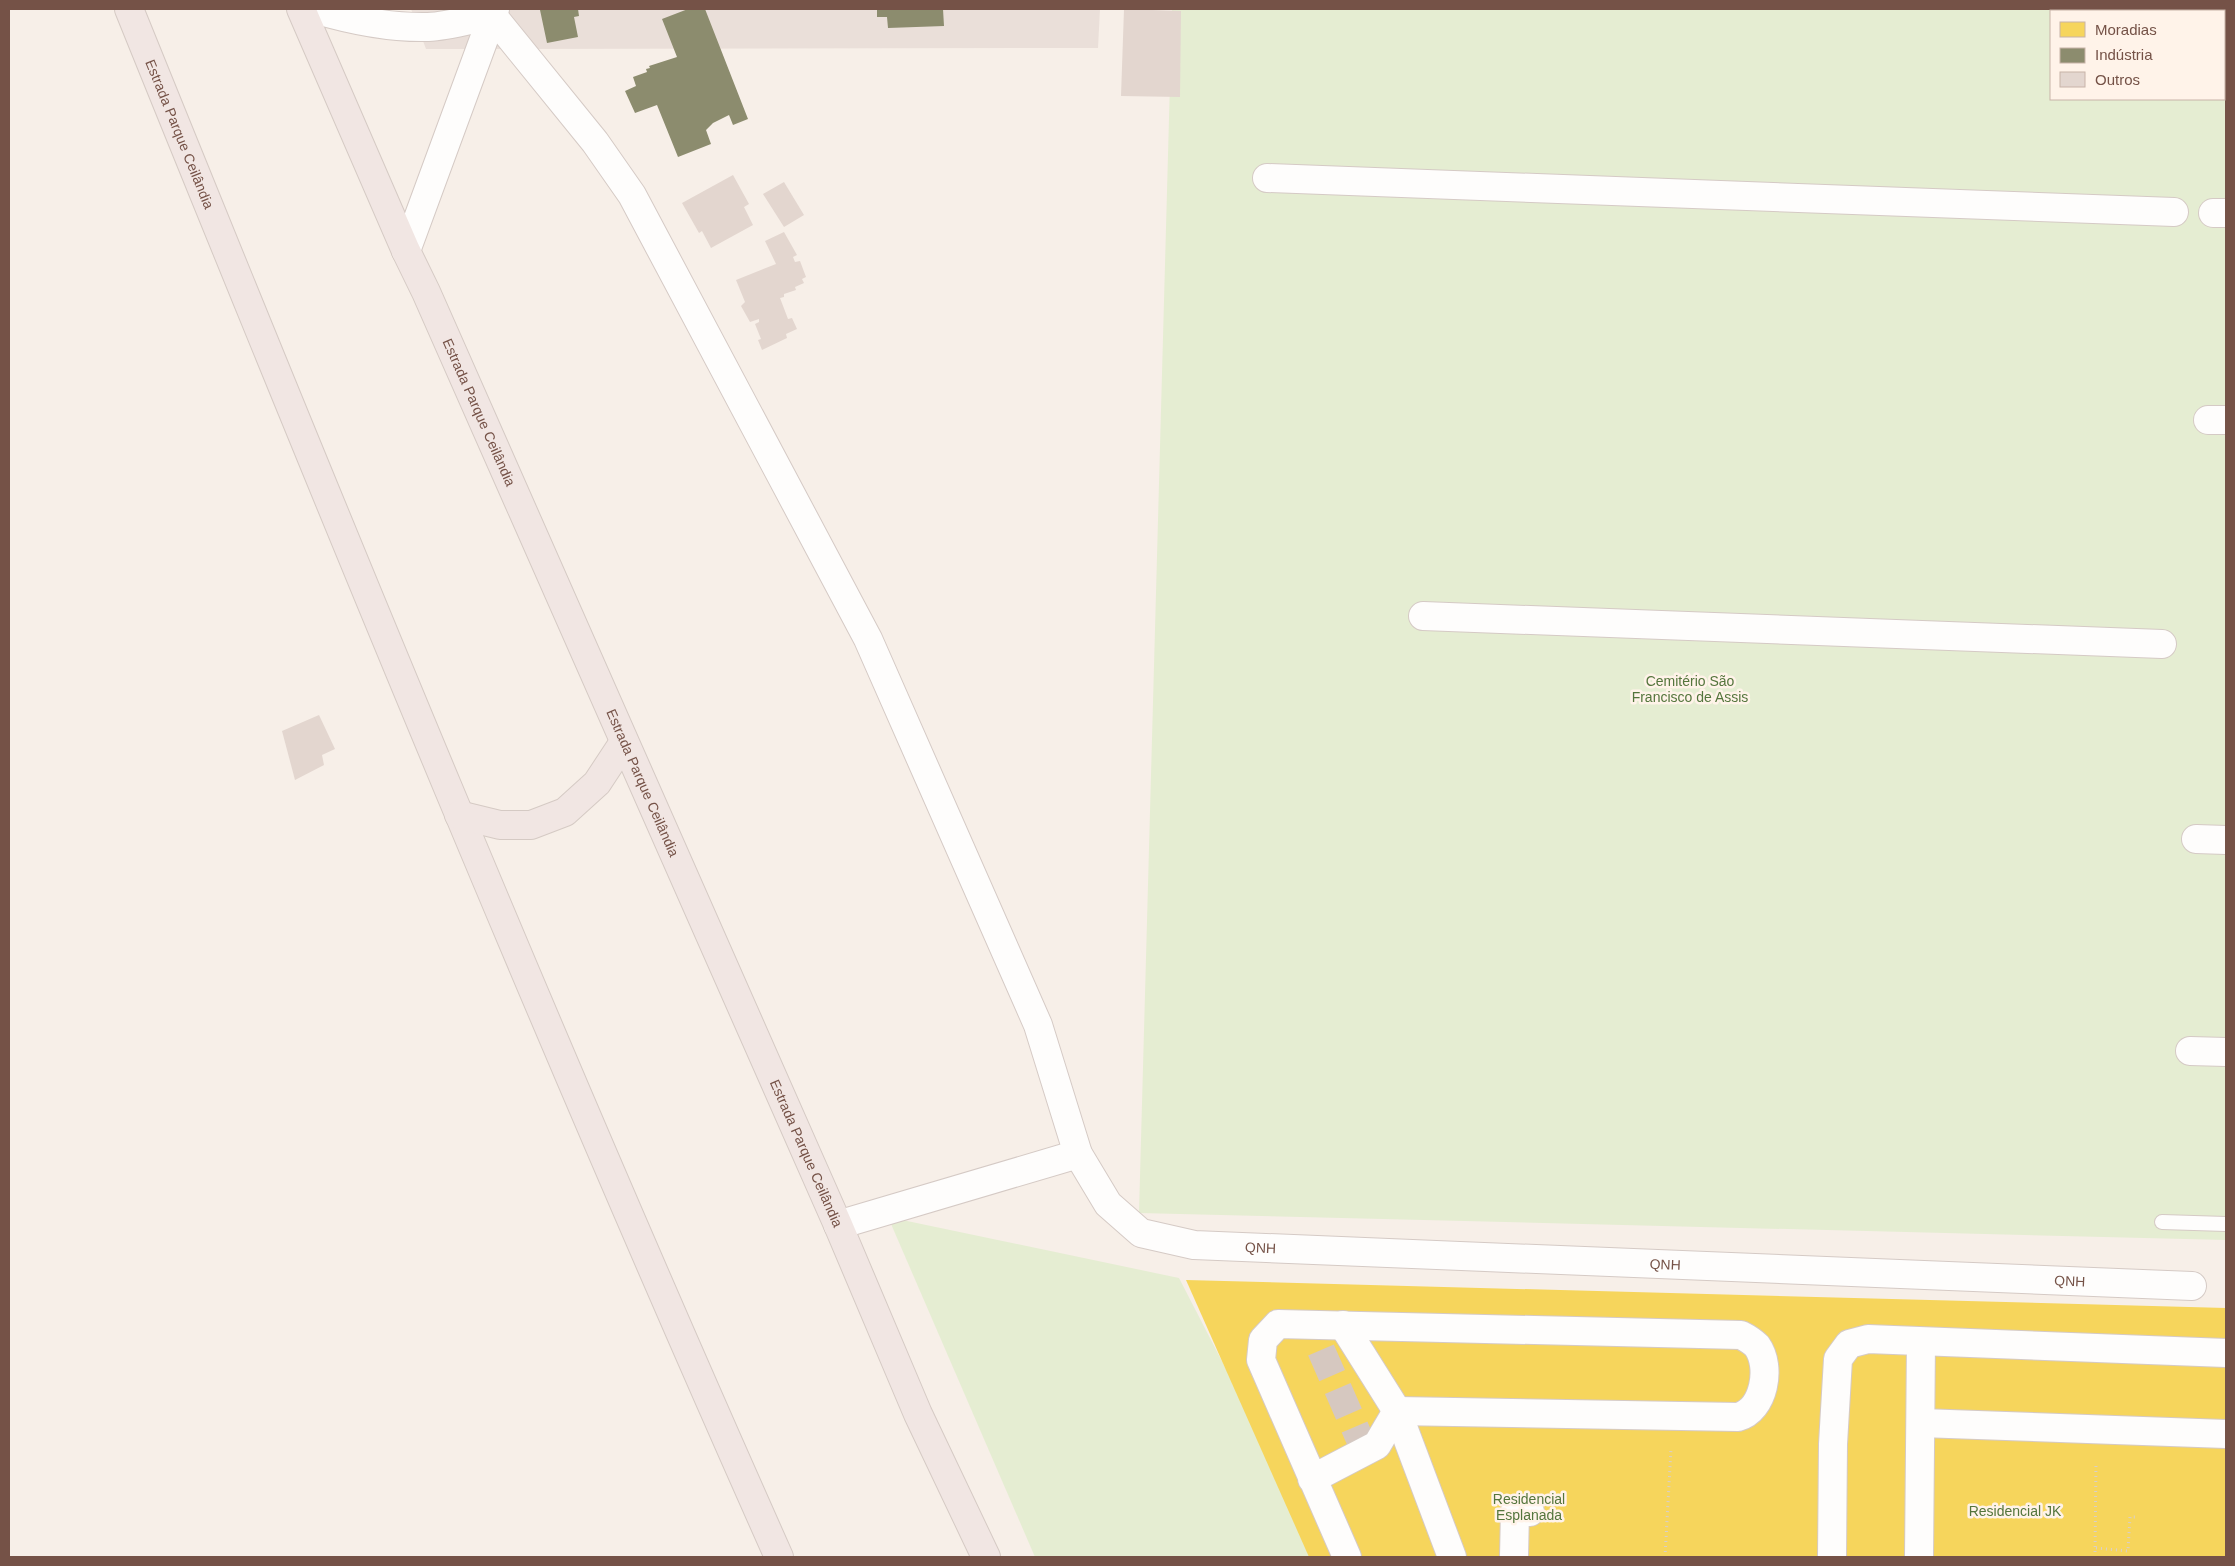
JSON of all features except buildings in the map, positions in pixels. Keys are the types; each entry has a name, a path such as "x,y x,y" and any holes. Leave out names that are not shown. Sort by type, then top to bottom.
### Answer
{"highway":[{"name":"Estrada Parque Ceilândia","path":"129,9 459,815 578,1100 779,1557"},
{"name":"Estrada Parque Ceilândia","path":"301,9 406,251 838,1225 918,1414 986,1557"},
{"path":"459,815 500,825 531,826 565,812 597,783 624,742"}],"street":[{"path":"314,9 357,22 392,26 429,27 494,12"},
{"path":"406,251 494,12"},
{"path":"494,12 595,142 632,195 868,639 1038,1025 1078,1154 838,1225"},
{"path":"1267,178 2174,212"},
{"path":"1423,616 2162,644"},
{"path":"2196,839 2226,840"},
{"path":"2190,1051 2226,1052"},
{"name":"QNH","path":"1078,1154 1108,1204 1141,1233 1194,1245 2192,1286"},
{"path":"1347,1557 1261,1360 1263,1340 1278,1324 1741,1335 1758,1347 1764,1362 1759,1400 1747,1415 1738,1418 1397,1411"},
{"path":"1343,1325 1397,1411 1452,1557"},
{"path":"1832,1557 1833,1444 1838,1359 1848,1344 1868,1339 2226,1353"},
{"path":"1919,1557 1921,1342"},
{"path":"1312,1479 1377,1445 1397,1411"},
{"path":"1921,1423 2226,1434"},
{"path":"1514,1557 1515,1511 1530,1512"}],"lane":[{"path":"2162,1222 2226,1224"}],"path":[{"path":"1665,1557 1672,1416"},
{"path":"2096,1557 2097,1429"},
{"path":"2128,1557 2130,1517 2138,1517"},
{"path":"2096,1548 2128,1551"}],"shaded area":[{"path":"411,9 1100,9 1098,48 426,49"}],"green space":[{"name":"Cemitério São Francisco de Assis","path":"1172,9 2226,9 2226,1240 1139,1213"},
{"path":"888,1217 1179,1278 1323,1557 1035,1557"}],"tunnel":[{"path":"1321,1350 1365,1451"}],"park label":[{"name":"Residencial Esplanada","path":"1529,1508"},
{"name":"Residencial JK","path":"2015,1511"}]}
